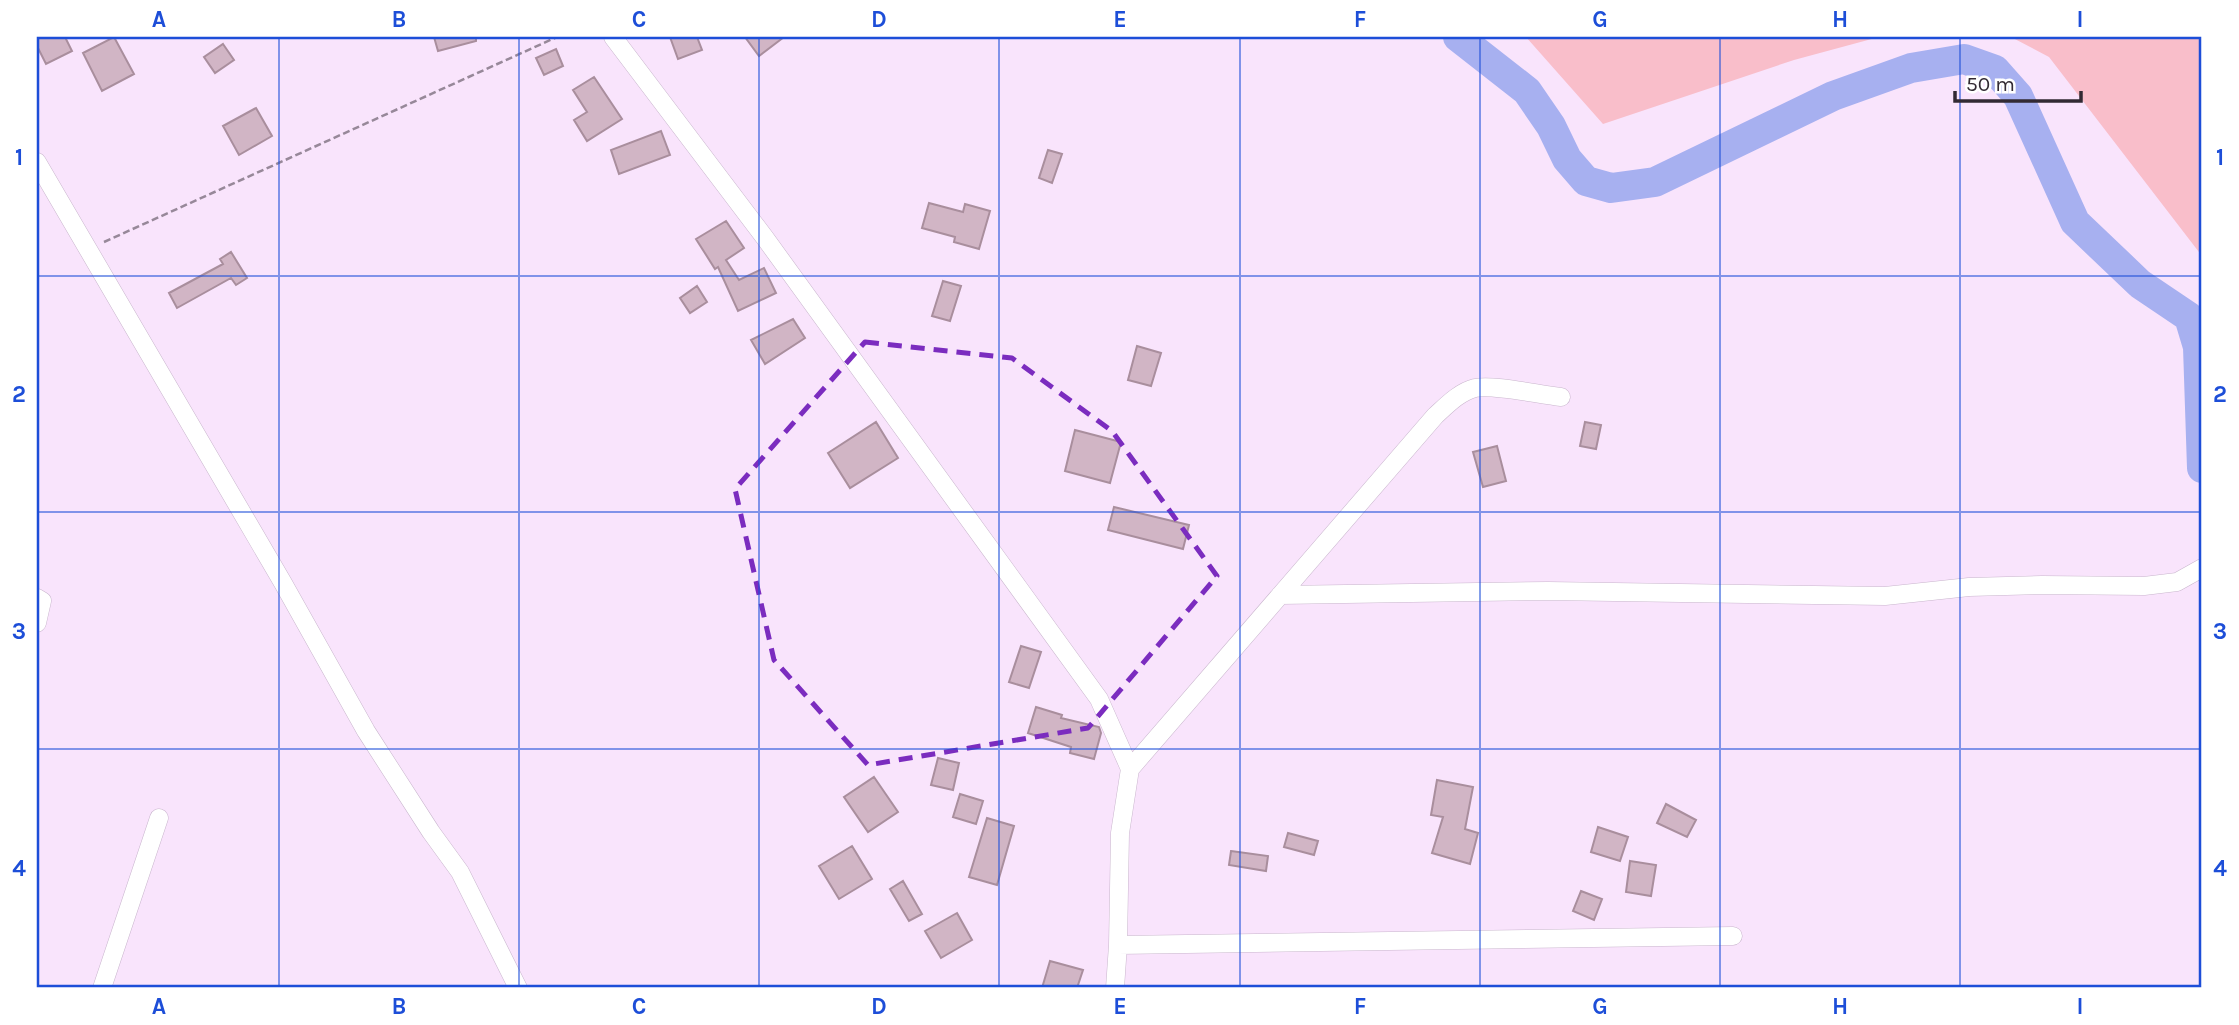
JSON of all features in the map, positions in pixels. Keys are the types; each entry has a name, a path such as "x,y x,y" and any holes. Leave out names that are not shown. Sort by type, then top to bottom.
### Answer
{"street":[{"path":"613,37 765,238 1083,676 1099,699 1130,769"},
{"path":"37,162 283,583 366,731 460,872 518,988"},
{"path":"1115,988 1120,833 1130,769 1435,416 1456,398 1474,388 1562,397"},
{"path":"1280,596 1548,591 1885,596 1981,587 2144,586 2177,582 2202,568"},
{"path":"37,598 42,601 37,623"},
{"path":"102,988 159,818"},
{"path":"1118,945 1733,936"}],"path":[{"path":"87,250 557,37"}],"highlighted area":[{"path":"865,342 1012,358 1112,431 1217,576 1088,728 868,765 774,660 735,489"}],"shaded area":[{"path":"1526,37 1879,37 1794,60 1603,124"},
{"path":"2011,37 2202,37 2202,256 2049,57"}],"building":[{"path":"37,37 65,37 72,51 46,64 37,46"},
{"path":"114,37 134,74 102,91 83,53"},
{"path":"434,37 476,37 476,41 438,51"},
{"path":"670,37 697,37 702,50 678,59"},
{"path":"745,37 784,37 759,56"},
{"path":"223,44 234,60 215,73 204,57"},
{"path":"556,49 563,66 544,75 536,58"},
{"path":"594,77 622,119 587,141 574,120 587,112 573,90"},
{"path":"256,108 272,136 239,155 223,126"},
{"path":"661,131 670,155 619,174 611,150"},
{"path":"1048,150 1062,154 1052,183 1039,178"},
{"path":"929,203 963,212 965,204 990,211 979,249 954,242 955,237 922,228"},
{"path":"726,221 744,248 726,260 739,280 764,268 776,293 738,311 718,267 715,269 696,239"},
{"path":"231,252 247,278 236,285 231,278 177,308 169,293 223,264 220,259"},
{"path":"943,281 961,286 950,321 932,316"},
{"path":"697,286 707,302 690,313 680,298"},
{"path":"793,319 805,338 765,364 751,340"},
{"path":"1137,346 1161,353 1151,386 1128,380"},
{"path":"876,422 898,458 850,488 828,453"},
{"path":"1585,422 1601,425 1596,449 1580,446"},
{"path":"1075,430 1121,442 1110,483 1065,471"},
{"path":"1497,446 1506,481 1483,487 1473,452"},
{"path":"1114,507 1189,525 1183,549 1108,530"},
{"path":"1021,646 1041,652 1029,688 1009,682"},
{"path":"1036,707 1062,715 1061,718 1099,727 1101,733 1094,759 1070,753 1071,747 1028,733"},
{"path":"938,758 959,763 953,790 931,785"},
{"path":"874,777 898,812 868,832 844,797"},
{"path":"1437,780 1473,787 1465,829 1478,833 1470,864 1432,853 1443,817 1431,815"},
{"path":"960,794 983,801 976,824 953,817"},
{"path":"1666,804 1696,820 1687,837 1657,823"},
{"path":"987,818 1014,826 997,885 969,877"},
{"path":"1598,827 1628,837 1620,861 1591,852"},
{"path":"1288,833 1318,841 1314,855 1284,847"},
{"path":"852,846 872,879 839,899 819,866"},
{"path":"1231,851 1268,856 1266,871 1229,865"},
{"path":"1630,861 1656,865 1651,896 1626,892"},
{"path":"903,881 922,914 909,921 890,889"},
{"path":"1581,891 1602,899 1594,920 1573,911"},
{"path":"957,913 972,940 941,958 925,931"},
{"path":"1050,961 1083,970 1077,988 1042,988"}],"waterway":[{"path":"1458,37 1527,91 1551,126 1567,159 1586,181 1611,188 1655,182 1833,96 1911,68 1964,59 1995,70 2018,96 2075,222 2140,284 2189,317 2198,347 2202,468"}]}
